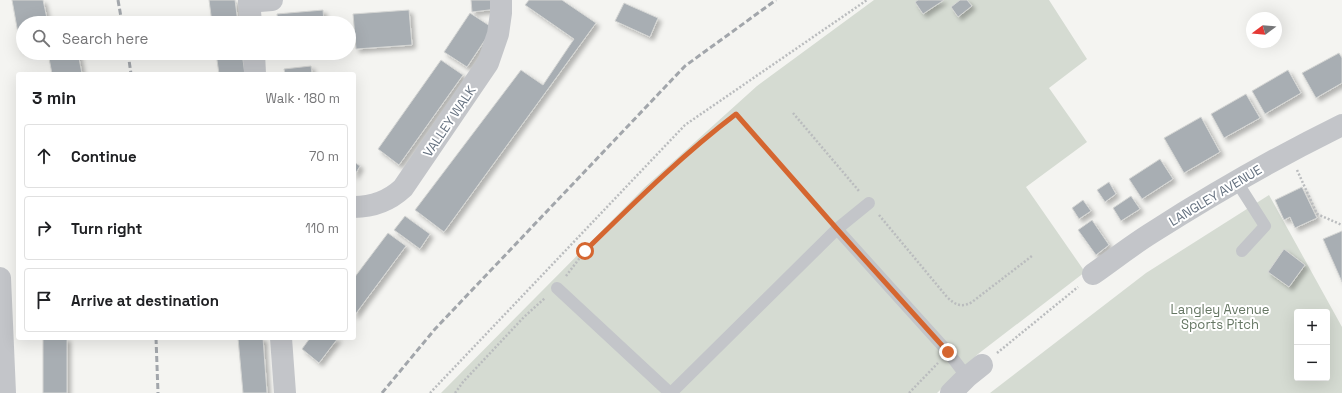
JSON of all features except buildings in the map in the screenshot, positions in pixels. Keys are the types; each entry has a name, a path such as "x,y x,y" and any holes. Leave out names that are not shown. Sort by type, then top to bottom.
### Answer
{"street":[{"path":"250,8 272,0"},
{"name":"VALLEY WALK","path":"356,207 363,207 382,202 391,198 403,188 488,63 498,34 502,0"},
{"path":"255,60 256,72"},
{"name":"LANGLEY AVENUE","path":"1093,274 1152,232 1289,151 1342,125"},
{"path":"0,278 5,393"},
{"path":"281,340 285,393"},
{"path":"950,393 975,371"}],"lane":[{"path":"1238,182 1265,226 1242,251"},
{"path":"557,288 671,393 837,229 868,203"},
{"path":"837,229 948,352 975,371"}],"path":[{"path":"430,393 685,125 867,0"},
{"path":"793,113 947,297 954,303 958,305 967,305 972,302 1032,256"},
{"path":"455,393 463,382 524,317 557,288 585,251 639,198 704,139 736,114 837,229"},
{"path":"1289,151 1317,214 1342,225"},
{"path":"975,371 1093,274"},
{"path":"909,393 948,352"}],"green space":[{"path":"874,0 1049,0 1087,59 1049,88 1087,142 1026,187 1085,272 978,354 937,393 441,393 645,187 757,86"},
{"name":"Langley Avenue Sports Pitch","path":"1269,195 1342,327 1342,393 990,393 1146,273"}],"railway":[{"path":"118,0 121,16"},
{"path":"382,393 435,329 685,66 776,0"},
{"path":"129,60 131,72"},
{"path":"156,340 158,393"}],"route":[{"path":"585,251 639,198 704,139 736,114 948,352"}]}
